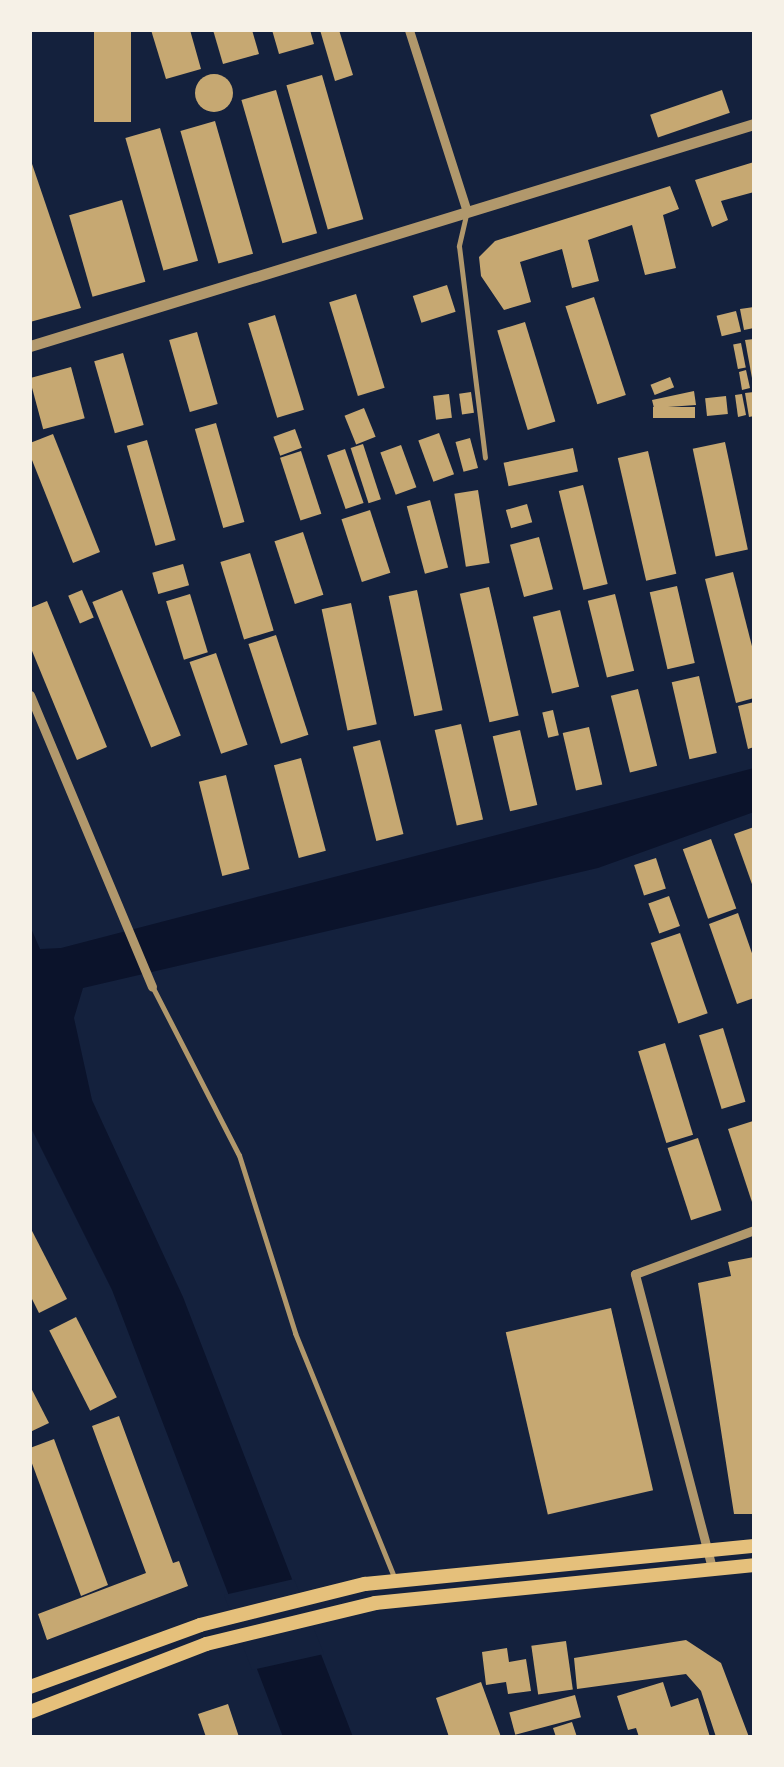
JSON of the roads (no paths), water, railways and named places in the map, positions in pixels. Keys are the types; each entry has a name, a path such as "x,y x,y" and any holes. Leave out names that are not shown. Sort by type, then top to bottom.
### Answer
{"main road":[{"path":"30,1687 200,1625 364,1584 754,1546"},
{"path":"30,1712 206,1644 375,1603 754,1565"}],"street":[{"path":"409,30 467,212"},
{"path":"30,346 754,124"},
{"path":"30,694 118,914 152,986"},
{"path":"712,1568 636,1274 754,1230"}],"lane":[{"path":"467,212 459,246 486,457"},
{"path":"152,986 239,1155 296,1333 396,1580"}],"water":[{"path":"754,768 754,812 598,868 83,988 74,1018 92,1100 183,1297 353,1737 283,1737 112,1290 30,1126 30,926 40,949 61,948"}]}
